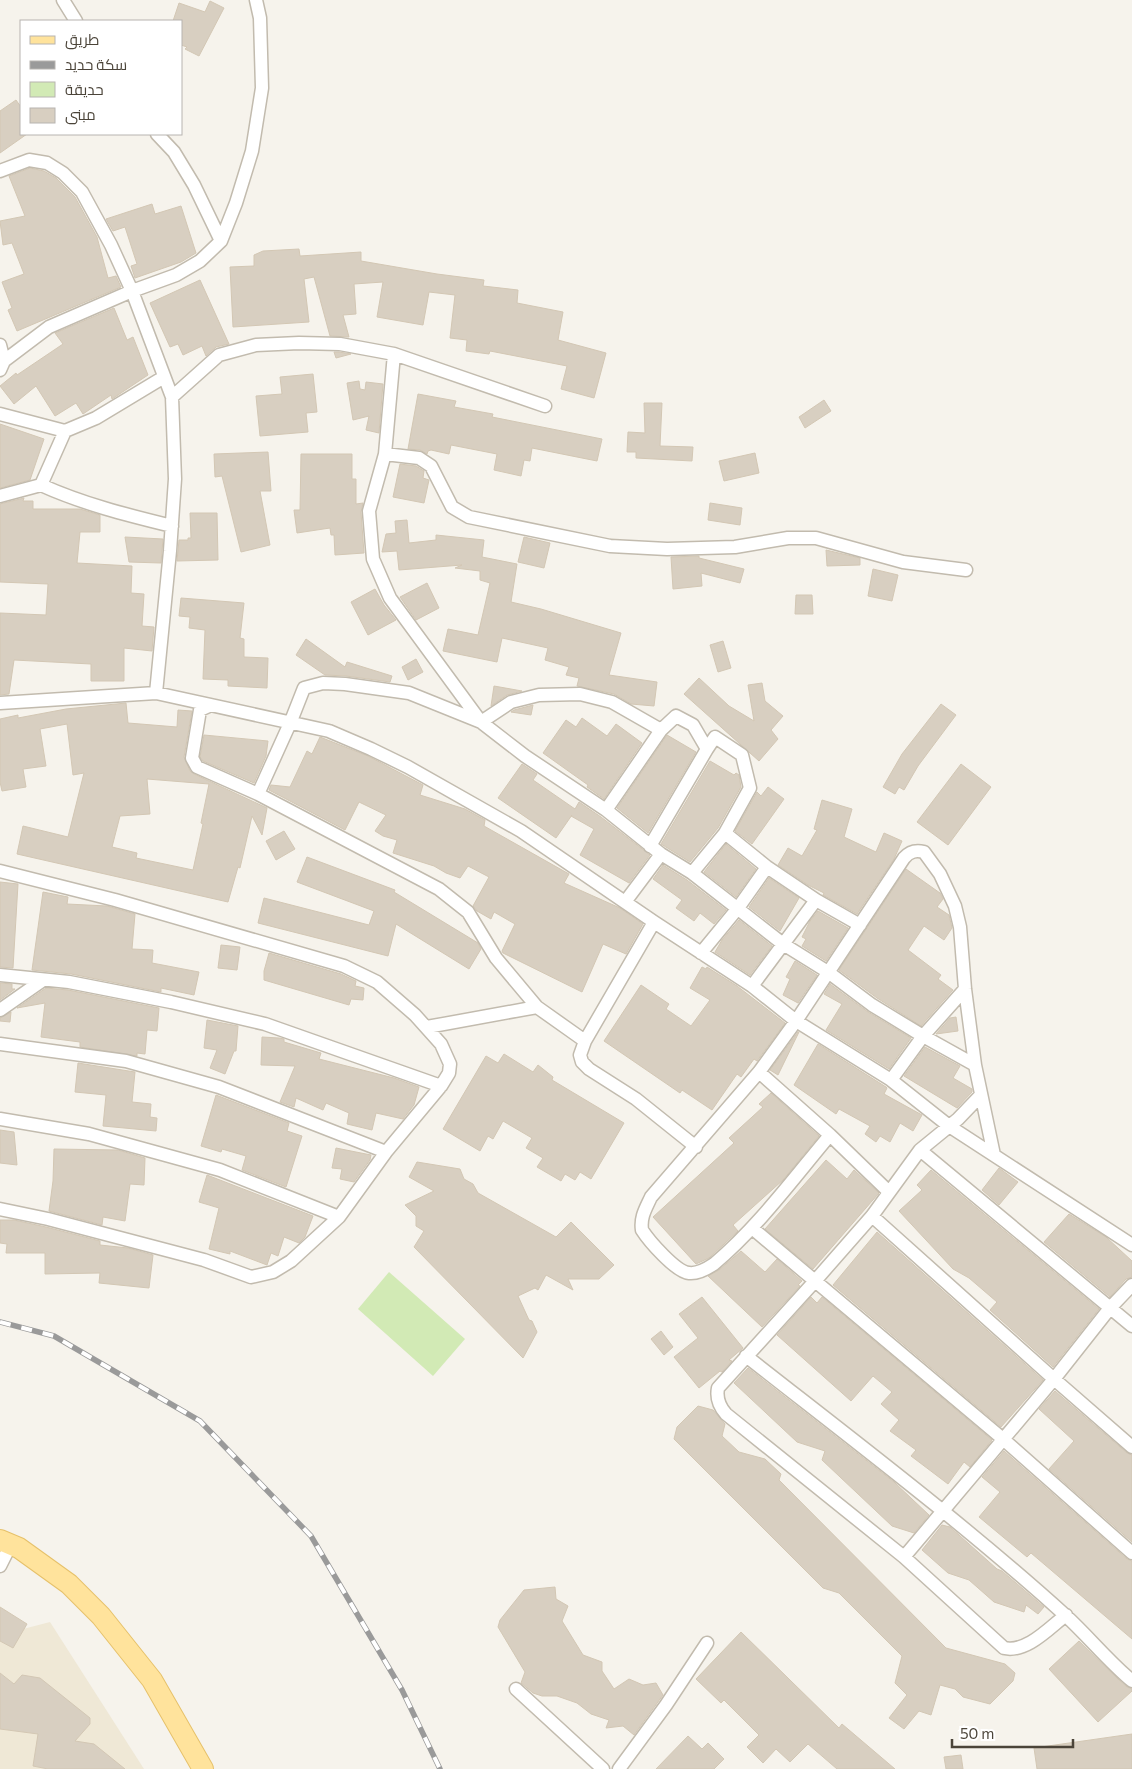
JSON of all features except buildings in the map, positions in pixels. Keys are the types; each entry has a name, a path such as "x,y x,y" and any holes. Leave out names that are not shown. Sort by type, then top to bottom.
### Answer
{"main road":[{"path":"5,1542 69,1584 101,1616 152,1680 203,1769"}],"street":[{"path":"63,0 75,20"},
{"path":"2,366 49,327 132,291 176,275 200,261 221,240 236,203 252,151 262,88 260,18 256,0"},
{"path":"158,135 174,152 194,185 221,240"},
{"path":"0,171 29,160 47,163 63,173 82,192 111,245 132,291 172,397 175,480 156,693"},
{"path":"172,397 219,355 256,346 299,343 340,344 394,354 545,406"},
{"path":"0,345 2,366"},
{"path":"394,354 385,454 369,511 373,559 390,598 481,722 525,756 606,810 661,854 692,873 783,944 828,972 872,1005 976,1065"},
{"path":"0,414 65,431 96,418 164,376"},
{"path":"41,485 65,431"},
{"path":"385,454 419,458 431,466 452,508 469,517 610,546 667,549 735,547 788,538 816,538 903,562 966,570"},
{"path":"0,496 41,485 116,513 172,526"},
{"path":"258,794 304,688 323,683 345,684 409,694 481,722"},
{"path":"0,703 156,693 291,721 329,731 371,749 408,767 521,830 654,922 752,986 796,1021 891,1080 949,1126 1132,1246"},
{"path":"481,722 511,702 539,695 580,694 612,702 661,730"},
{"path":"211,705 200,710 193,747 193,763 206,772 258,794 448,895 468,912 496,958 537,1007 585,1041"},
{"path":"606,810 661,730 676,716 693,724 707,749"},
{"path":"650,846 715,737 742,755 750,788 725,833 692,873"},
{"path":"725,833 767,867 816,900 860,924"},
{"path":"830,1135 752,1228 713,1265 701,1271 688,1273 677,1268 645,1236 640,1224 651,1197 758,1072 796,1021 908,853 919,851 924,852 940,874 955,906 960,927 965,989 976,1065 994,1155"},
{"path":"625,902 661,854"},
{"path":"701,953 738,908 767,867"},
{"path":"0,871 115,900 344,966 377,982 427,1027 441,1044 450,1064 449,1073 441,1086 386,1152 338,1217 291,1261 274,1272 251,1277 204,1260 48,1219 0,1210"},
{"path":"752,986 816,900"},
{"path":"654,922 585,1041 580,1055 582,1062 589,1069 636,1099 696,1146"},
{"path":"0,976 69,982 171,1002 265,1024 441,1086"},
{"path":"0,1010 43,980"},
{"path":"891,1080 923,1036 965,989"},
{"path":"427,1027 537,1007"},
{"path":"0,1044 126,1061 219,1087 386,1152"},
{"path":"758,1072 830,1135 889,1192"},
{"path":"982,1095 920,1150 872,1216 718,1388 717,1396 721,1408 904,1557 1004,1648 1012,1650 1031,1642 1066,1616"},
{"path":"0,1120 89,1134 220,1170 338,1217"},
{"path":"920,1150 1132,1326"},
{"path":"872,1216 1054,1380 1132,1447"},
{"path":"752,1228 1003,1439 1132,1553"},
{"path":"904,1557 1054,1380 1110,1308 1132,1285"},
{"path":"746,1356 943,1511 1066,1616 1132,1682"},
{"path":"0,1566 5,1542"},
{"path":"619,1769 666,1705 707,1642"},
{"path":"516,1689 603,1769"}],"shaded area":[{"path":"50,1622 144,1769 0,1769 0,1635"}],"green space":[{"path":"389,1272 465,1339 433,1376 358,1309"}],"railway":[{"path":"0,1322 54,1336 200,1421 311,1536 402,1690 440,1769"}]}
